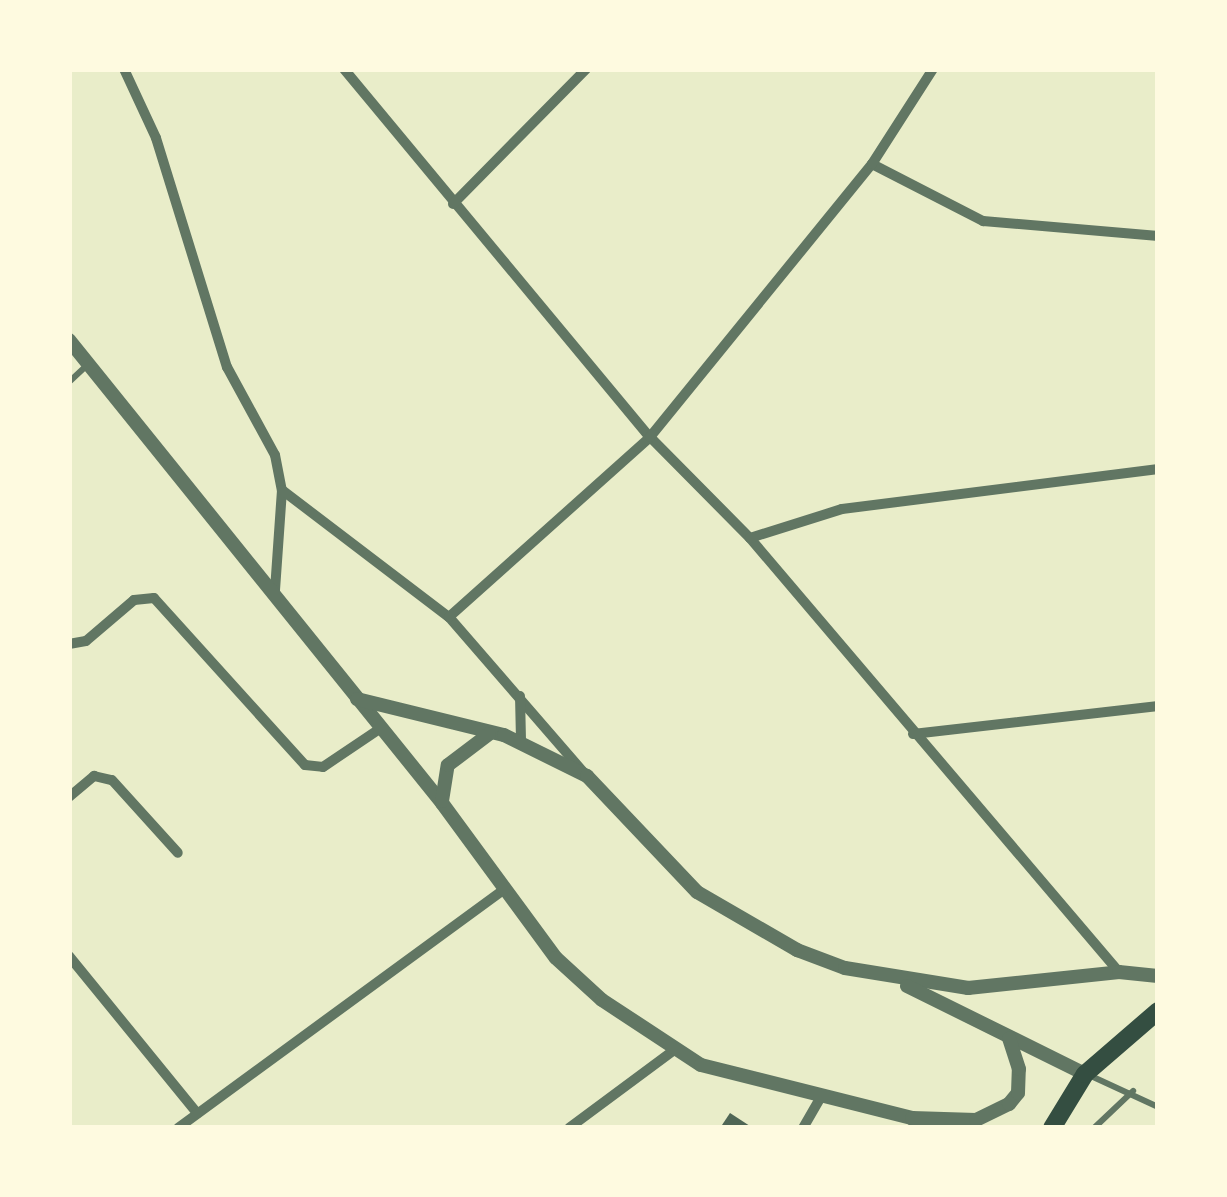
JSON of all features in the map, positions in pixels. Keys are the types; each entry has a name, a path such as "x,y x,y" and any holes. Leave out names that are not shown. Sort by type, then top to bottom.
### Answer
{"main road":[{"path":"1052,1128 1085,1073 1158,1010"}],"street":[{"path":"344,69 650,437 750,538 1119,972"},
{"path":"453,204 586,69"},
{"path":"449,617 650,437 872,164 933,69"},
{"path":"129,72 227,367 275,455 281,490 275,591"},
{"path":"872,164 982,221 1158,236"},
{"path":"69,340 442,802 556,958 629,1023 674,1050 750,1083 856,1104 916,1123 976,1120 1009,1104 1018,1093 1019,1069 1010,1039"},
{"path":"750,538 842,509 1158,469"},
{"path":"281,490 449,617 519,692 587,776 697,892 796,950 900,982 1085,1073"},
{"path":"69,644 86,641 134,600 154,598 298,761 322,766 381,728"},
{"path":"519,692 521,741"},
{"path":"357,699 521,741 587,776"},
{"path":"913,734 1158,706"},
{"path":"442,802 448,765 489,734"},
{"path":"69,797 94,776 112,780 178,853"},
{"path":"178,1128 502,890"},
{"path":"69,956 197,1112"},
{"path":"900,982 968,988 1119,972 1158,976"},
{"path":"569,1128 674,1050"},
{"path":"802,1128 820,1098"}],"lane":[{"path":"69,382 90,362"},
{"path":"1085,1073 1158,1107"},
{"path":"1094,1128 1132,1091"}],"building":[{"path":"730,1113 753,1128 720,1128"}]}
